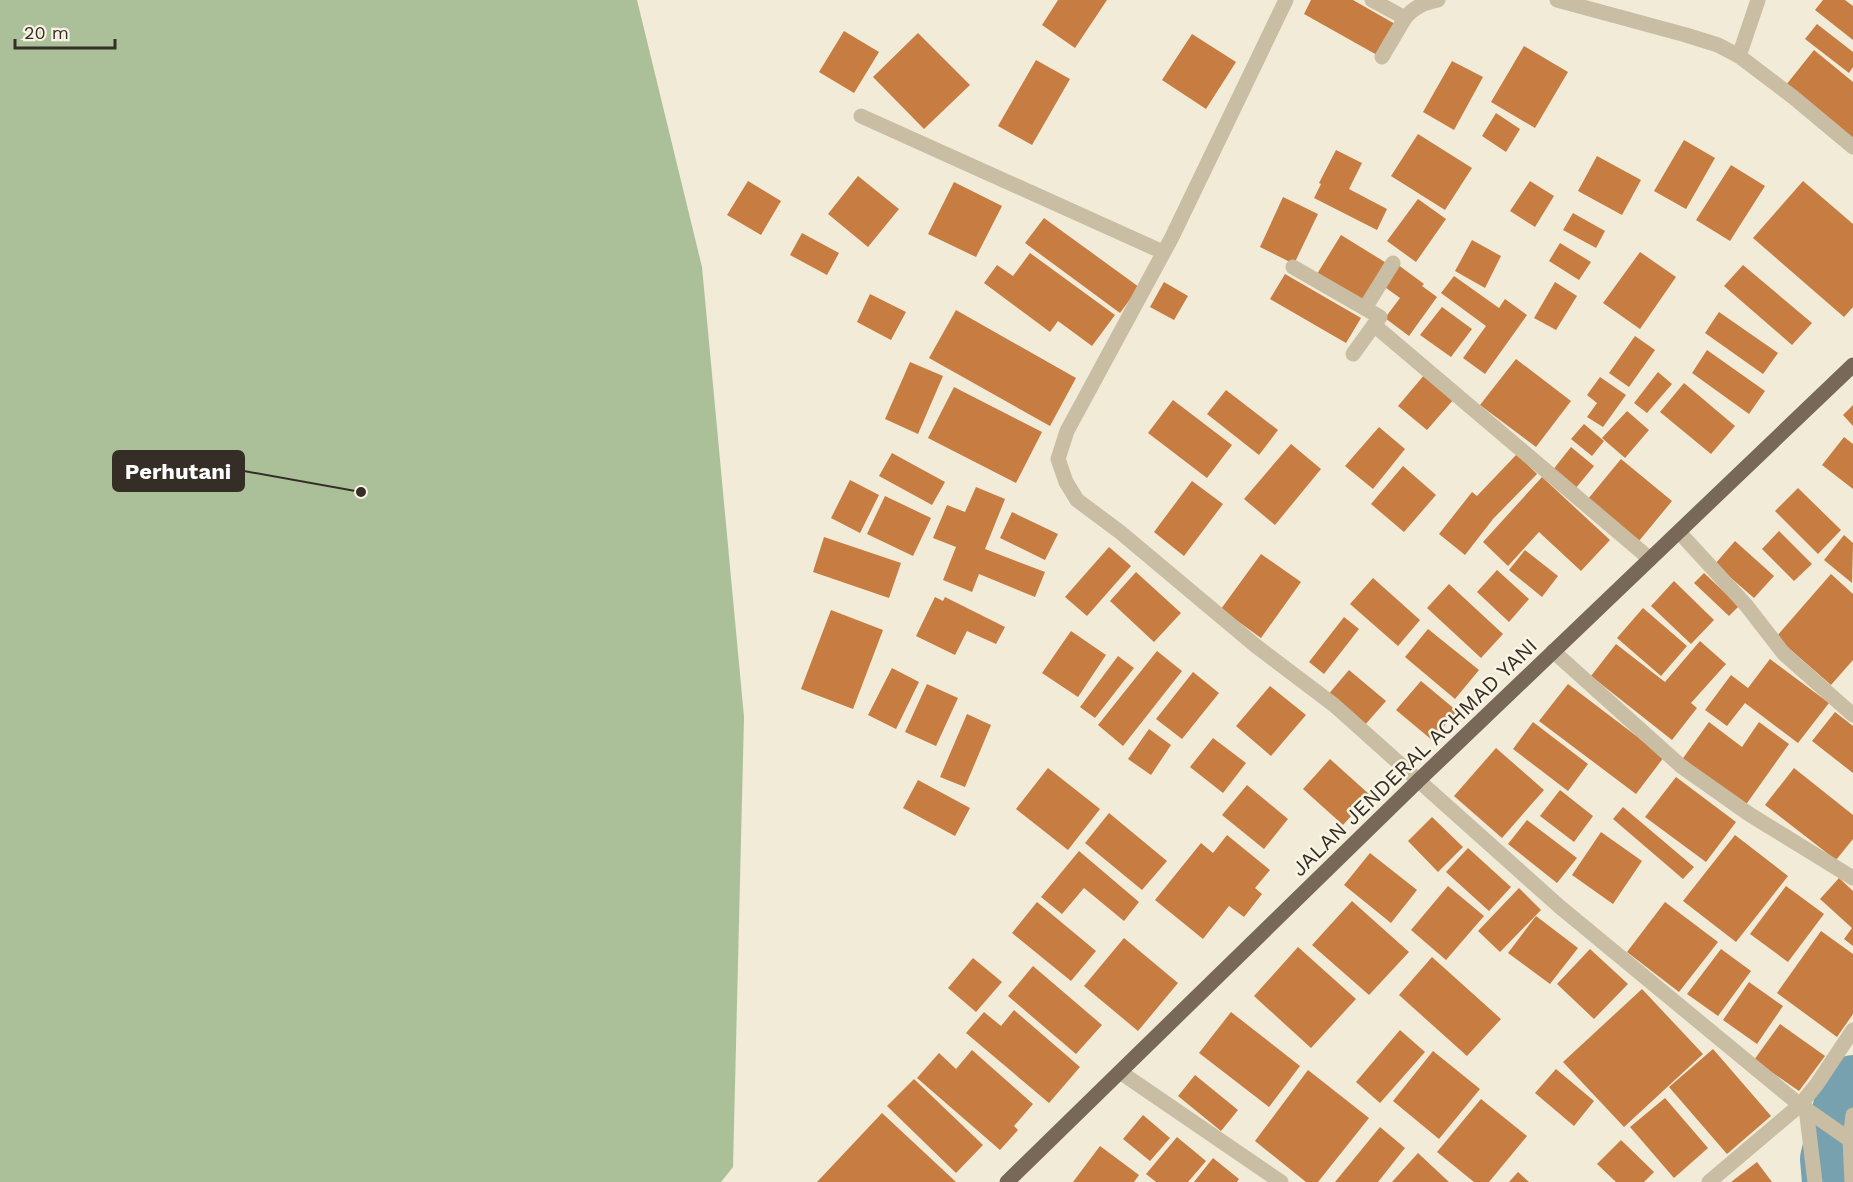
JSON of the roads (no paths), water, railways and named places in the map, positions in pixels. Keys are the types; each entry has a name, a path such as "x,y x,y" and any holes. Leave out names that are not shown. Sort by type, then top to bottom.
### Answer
{"main road":[{"name":"JALAN JENDERAL ACHMAD YANI","path":"1007,1182 1419,780 1853,365"}],"street":[{"path":"1286,0 1163,252 1067,431 1058,459 1066,482 1077,500 1120,532 1256,646 1334,705 1560,907 1805,1108 1850,1140"},
{"path":"1372,0 1405,18"},
{"path":"1382,57 1411,10 1438,0"},
{"path":"1557,0 1718,45 1739,56 1853,147"},
{"path":"1739,56 1758,0"},
{"path":"861,116 1163,252"},
{"path":"1365,309 1393,263"},
{"path":"1293,267 1380,317 1353,354"},
{"path":"1374,325 1650,559"},
{"path":"1679,532 1746,605 1784,654 1853,715"},
{"path":"1553,651 1681,766 1749,814 1853,878"},
{"path":"1709,1182 1805,1108 1817,1084 1853,1030"},
{"path":"1120,1072 1281,1182"},
{"path":"1805,1108 1815,1182"},
{"path":"1852,1182 1850,1140 1853,1114"}],"waterway":[{"path":"1832,1182 1830,1159 1844,1103 1853,1085"}],"place":[{"name":"Perhutani","path":"361,492"}]}
